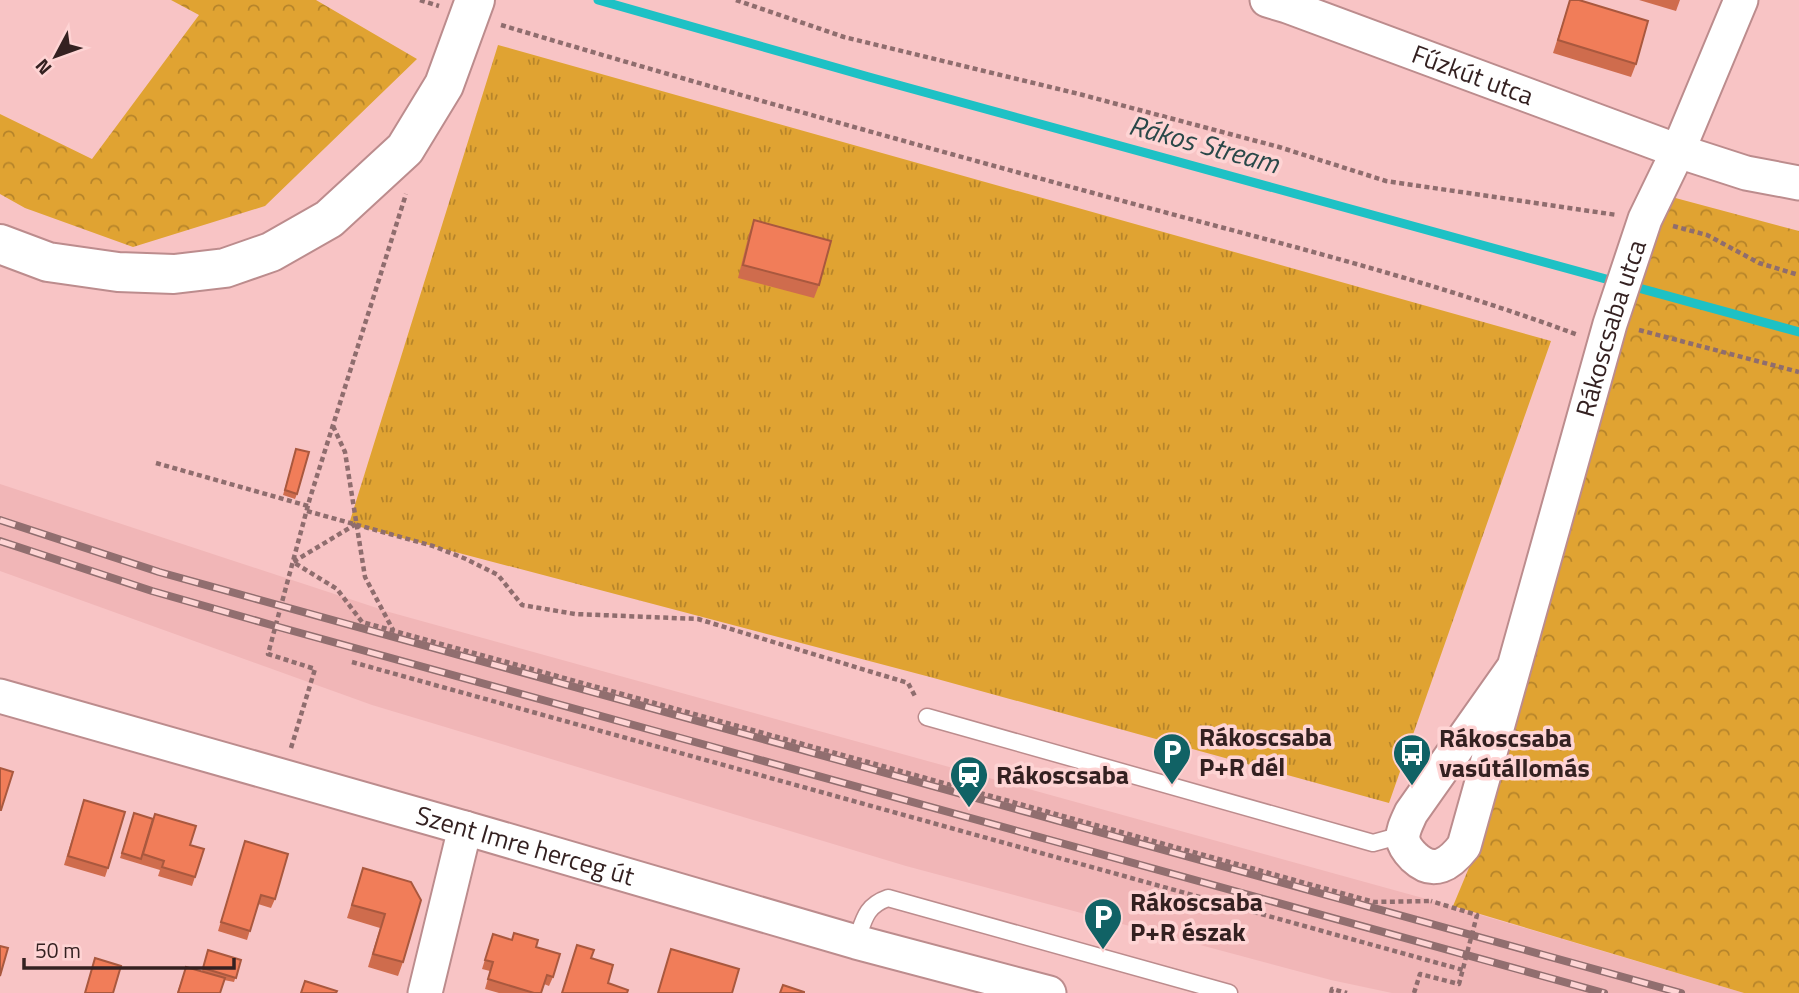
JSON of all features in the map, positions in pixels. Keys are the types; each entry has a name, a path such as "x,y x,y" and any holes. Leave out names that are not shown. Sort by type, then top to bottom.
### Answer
{"main road":[{"path":"0,244 48,262 118,272 174,274 225,268 271,251 329,219 405,149 444,85 472,7"}],"street":[{"name":"Rákoscsaba utca","path":"1437,867 1453,860 1464,846 1607,333 1641,230 1741,0"},
{"name":"Fűzkút utca","path":"1281,2 1678,150 1746,173 1799,183"},
{"name":"Rákoscsaba utca","path":"1402,835 1411,813 1514,667"},
{"name":"Szent Imre herceg út","path":"0,696 856,942 1049,993"},
{"path":"425,993 465,828"},
{"path":"1402,835 1404,846 1412,855 1429,866 1437,867"}],"lane":[{"path":"927,718 1373,843 1402,835"},
{"path":"856,942 866,915 874,903 888,898 1228,993"}],"path":[{"path":"736,0 844,37 1079,94 1279,147 1386,181 1641,230 1707,235 1759,263 1799,275"},
{"path":"472,7 831,122 1335,259 1518,313 1607,333 1628,327 1799,372"},
{"path":"282,776 315,669 268,654 310,498 405,196 410,174 405,149"},
{"path":"333,426 345,452 365,577 393,630"},
{"path":"156,463 433,546 498,575 522,605 575,614 698,619 908,683 927,718"},
{"path":"293,562 356,523"},
{"path":"293,562 337,589 362,622 1374,901 1431,901 1477,915 1459,984 1420,974 1413,993"},
{"path":"352,662 1463,970"},
{"path":"1431,901 1437,867"},
{"path":"1331,993 1332,989 1347,993"}],"shaded area":[{"path":"0,484 389,612 1430,900 1744,993 1392,993 1331,980 906,866 372,705 0,571"}],"green space":[{"path":"171,0 316,0 417,59 265,206 133,247 25,208 0,194 0,114 92,159 199,15"},
{"path":"498,45 1551,341 1389,803 930,677 349,524"},
{"path":"1668,196 1799,231 1799,993 1744,993 1453,906 1478,846 1616,331"}],"building":[{"path":"1570,0 1579,0 1648,21 1636,64 1558,40"},
{"path":"754,220 831,241 819,285 743,265"},
{"path":"296,449 309,452 297,494 285,490"},
{"path":"0,768 13,772 1,810 0,810"},
{"path":"84,800 125,812 108,868 68,856"},
{"path":"134,813 153,819 141,859 122,853"},
{"path":"155,814 196,826 190,845 204,849 195,877 162,867 164,861 143,854"},
{"path":"245,841 288,854 275,899 261,895 250,931 221,922"},
{"path":"363,868 411,882 421,900 403,962 373,954 385,914 352,905"},
{"path":"514,933 538,940 536,947 560,954 553,977 547,975 541,993 488,979 493,962 485,960 493,934 512,940"},
{"path":"577,945 594,950 591,958 613,965 608,983 628,990 627,993 562,993"},
{"path":"0,946 8,948 0,976"},
{"path":"671,949 739,969 732,993 658,993"},
{"path":"208,950 241,960 236,978 203,968"},
{"path":"95,958 121,966 113,993 85,993"},
{"path":"186,967 225,978 220,993 178,993"},
{"path":"305,981 337,991 301,993"},
{"path":"783,985 804,992 804,993 780,993"}],"waterway":[{"name":"Rákos Stream","path":"598,0 1799,332"}],"railway":[{"path":"0,520 159,572 1681,993"},
{"path":"0,541 152,591 275,626 1604,993"}],"place":[{"name":"Rákoscsaba P+R dél","path":"1172,786"},
{"name":"Rákoscsaba vasútállomás","path":"1412,787"},
{"name":"Rákoscsaba","path":"969,809"},
{"name":"Rákoscsaba P+R észak","path":"1103,951"}]}
